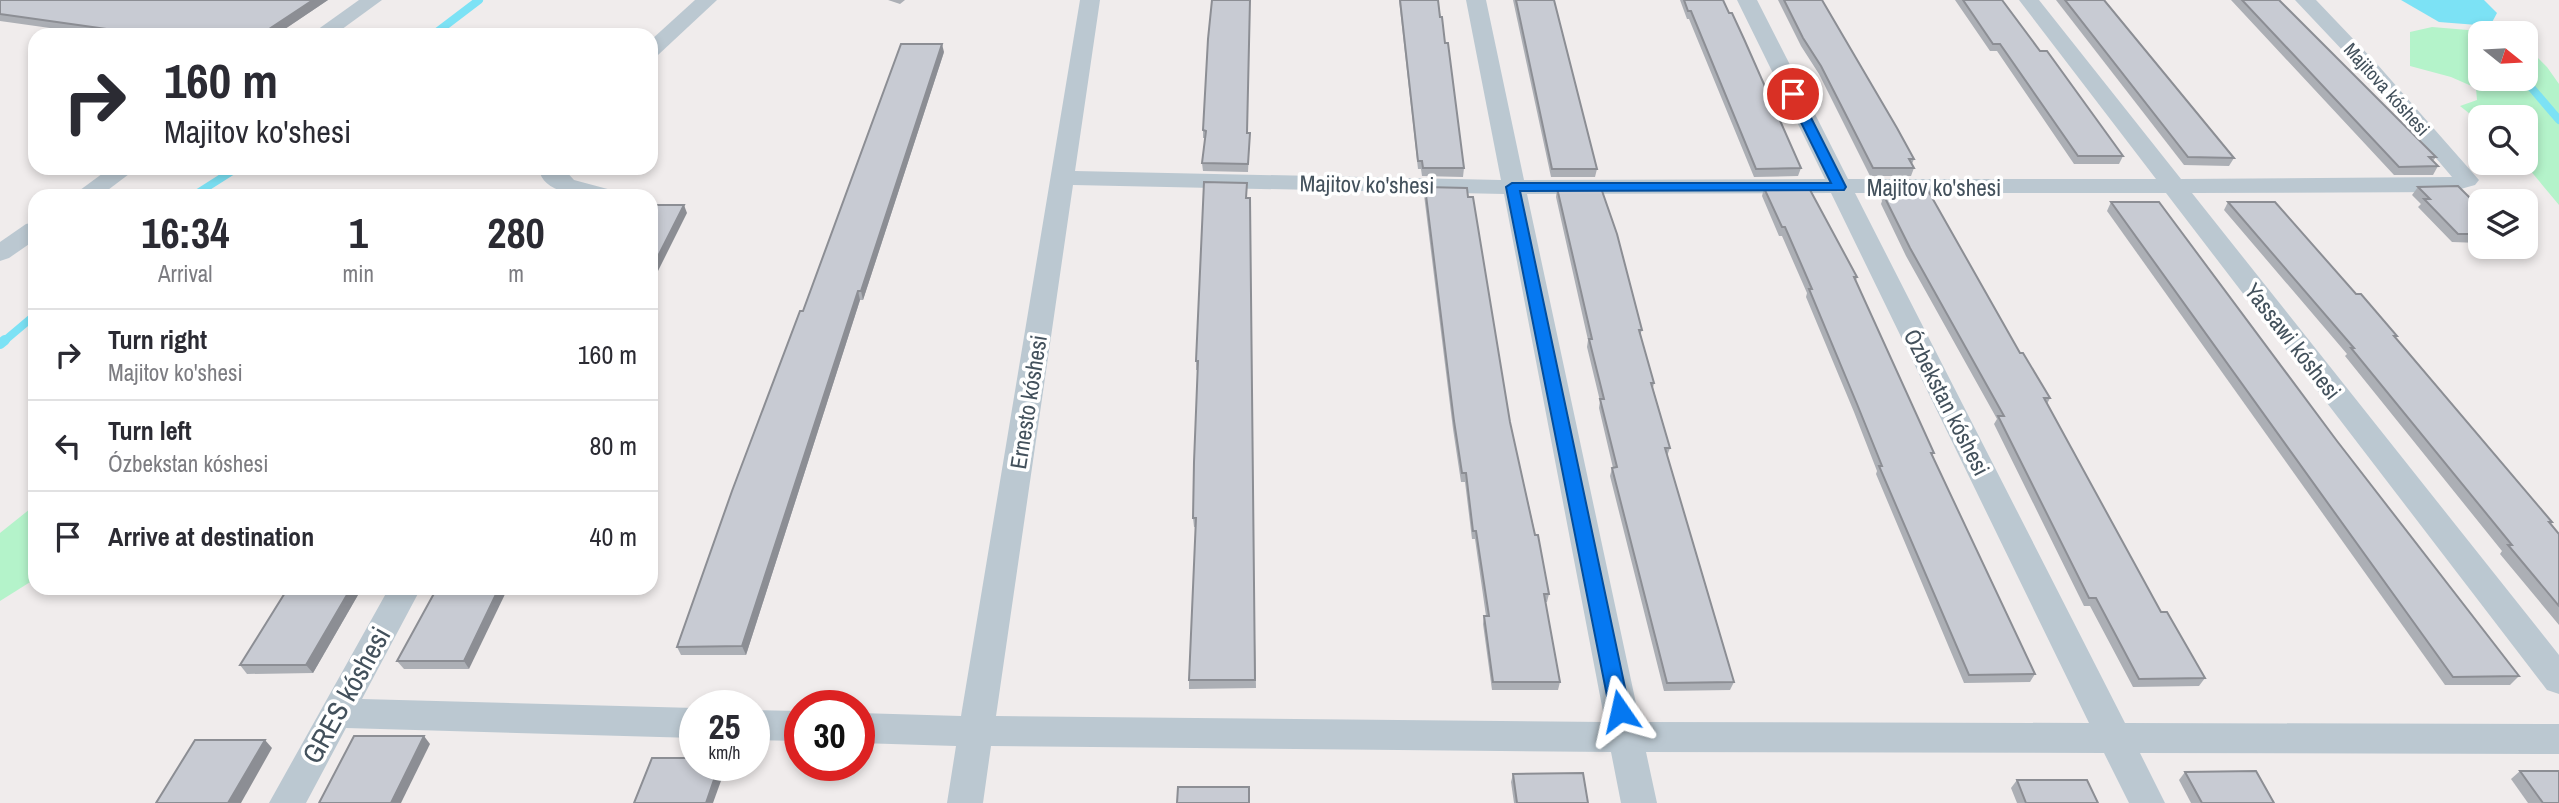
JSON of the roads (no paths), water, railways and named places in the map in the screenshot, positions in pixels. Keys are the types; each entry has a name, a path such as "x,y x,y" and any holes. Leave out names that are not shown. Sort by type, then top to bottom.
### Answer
{"street":[{"path":"330,28 372,0"},
{"path":"658,45 707,0"},
{"name":"Ernesto kóshesi","path":"965,803 1090,0"},
{"path":"1476,0 1639,803"},
{"name":"Ózbekstan kóshesi","path":"1747,0 2147,803"},
{"name":"Yassawi kóshesi","path":"2029,0 2172,187 2559,680"},
{"name":"Majitova kóshesi","path":"2305,0 2370,68 2467,180"},
{"path":"94,189 115,175"},
{"path":"555,175 566,185 581,189"},
{"name":"Majitov ko'shesi","path":"1063,178 1512,187 2449,185 2467,180"},
{"path":"0,253 28,234"},
{"name":"GRES kóshesi","path":"287,803 401,595"},
{"path":"335,713 679,723"},
{"path":"875,729 976,732 1625,737 2559,739"}],"water":[{"path":"2401,0 2484,0 2497,13 2493,21 2468,21 2468,24 2439,22"}],"waterway":[{"path":"442,28 479,0"},
{"path":"2534,91 2559,120"},
{"path":"204,189 226,175"},
{"path":"3,342 28,321"},
{"path":"0,344 5,340"}]}
